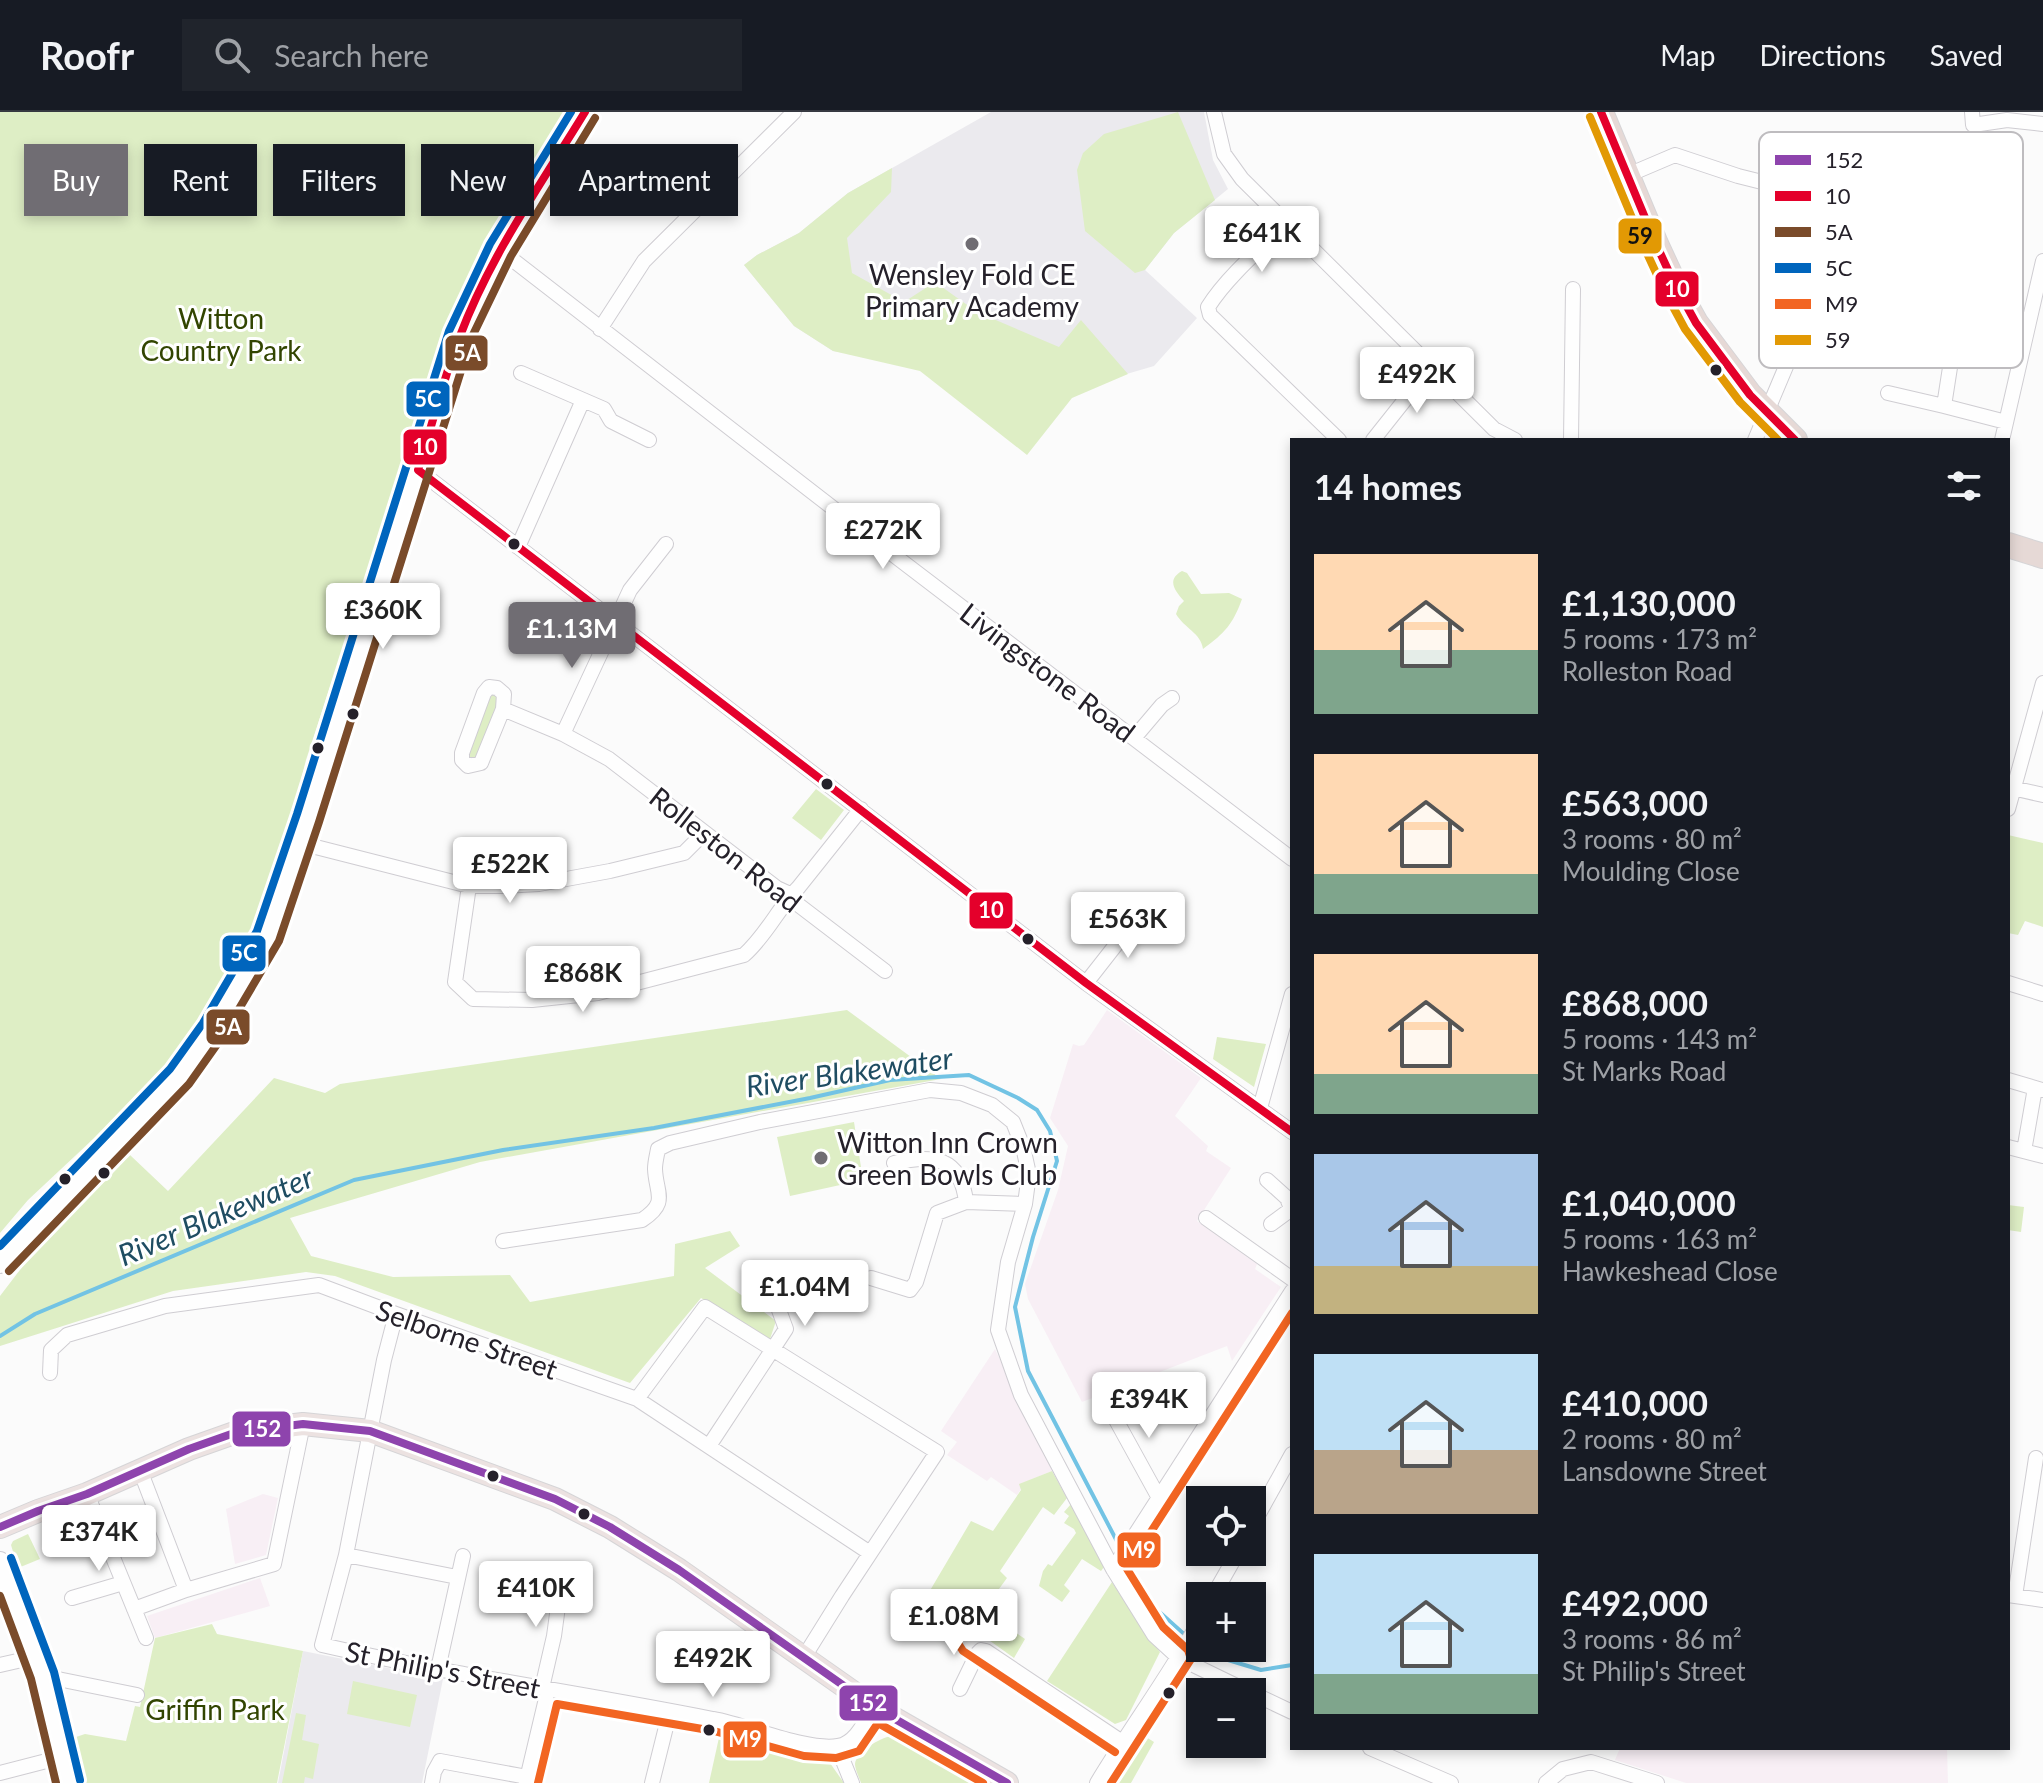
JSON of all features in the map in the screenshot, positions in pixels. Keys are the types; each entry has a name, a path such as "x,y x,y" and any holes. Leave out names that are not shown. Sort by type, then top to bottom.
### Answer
{"highway":[{"path":"1601,112 1675,285 1696,323 1732,373 1767,414 1793,438"},
{"path":"2010,546 2043,556"}],"main road":[{"path":"0,1263 179,1077 213,1030 268,936 460,335 500,250 585,112"},
{"path":"0,1527 237,1432 303,1424 370,1431 555,1499 610,1527 679,1570 874,1707 1007,1783"},
{"path":"0,1562 39,1666 68,1783"}],"street":[{"path":"600,329 644,261 794,112"},
{"path":"1214,112 1224,154 1242,179 1431,367 1493,434"},
{"path":"1972,112 1973,125 2007,120 2043,124"},
{"path":"1628,175 1675,155 1759,181"},
{"path":"1286,224 1208,307 1210,315 1337,438"},
{"name":"Livingstone Road","path":"500,250 865,534 1290,857"},
{"path":"2023,365 2037,318 2043,261"},
{"path":"1571,438 1573,289"},
{"path":"1375,438 1431,367"},
{"path":"1756,438 1786,368"},
{"path":"1944,406 1951,368"},
{"path":"2002,438 2022,368"},
{"path":"521,373 604,409 611,421 649,440"},
{"path":"1888,393 2006,422"},
{"path":"518,547 583,400"},
{"path":"418,470 1086,983 1290,1130"},
{"path":"563,734 630,590 666,544"},
{"path":"2043,683 2010,788 2043,795"},
{"name":"Rolleston Road","path":"497,688 504,694 503,709 481,763 468,766 462,760 462,753 486,689 497,688"},
{"path":"1134,738 1162,705 1172,698"},
{"name":"Rolleston Road","path":"503,709 563,734 609,759 777,888 790,894 796,903 885,971"},
{"path":"469,886 455,982 473,999 532,1000 598,993 744,955 861,809"},
{"path":"300,843 469,886 539,884 610,871 684,853 704,833"},
{"path":"1086,983 1140,914"},
{"path":"2010,984 2043,994"},
{"path":"1260,1108 1290,1001"},
{"path":"2010,1081 2039,1090 2024,1151"},
{"path":"503,1241 642,1220 653,1213 660,1194 655,1168 658,1149 670,1143 760,1122 930,1090 961,1093 992,1105 1013,1122 1029,1174 1025,1204 1008,1262 998,1330 1021,1395 1154,1635 1179,1658 1220,1678"},
{"path":"2010,1148 2043,1156"},
{"path":"894,1163 915,1159 946,1162 959,1173 966,1202"},
{"path":"1267,1180 1287,1198 1290,1208"},
{"path":"871,1278 909,1297 937,1213 966,1202 1025,1204"},
{"path":"1271,1224 1290,1212"},
{"path":"1206,1218 1290,1278"},
{"name":"Selborne Street","path":"50,1373 51,1350 67,1335 165,1306 319,1285 637,1399 870,1553"},
{"path":"1117,1564 1290,1294"},
{"path":"709,1446 786,1329 776,1302"},
{"path":"637,1399 705,1307 937,1452 804,1657"},
{"path":"396,1314 384,1360 346,1555 457,1577"},
{"path":"1105,1400 1159,1498"},
{"path":"134,1609 274,1564 303,1424"},
{"path":"1266,1501 1290,1458"},
{"path":"2036,1458 2011,1596 2043,1600"},
{"path":"140,1470 186,1590"},
{"path":"87,1494 146,1638"},
{"name":"St Philip's Street","path":"346,1555 322,1645 717,1719 806,1744 837,1746"},
{"path":"438,1669 463,1556"},
{"path":"432,1783 440,1761 527,1780 562,1577"},
{"path":"72,1598 123,1583"},
{"path":"1097,1783 1186,1646"},
{"path":"960,1689 977,1654 981,1650 986,1651 1122,1742"},
{"path":"0,1665 39,1666 137,1695"},
{"path":"1266,1700 1290,1711"},
{"path":"852,1783 837,1746 851,1742 874,1707"},
{"path":"652,1783 670,1711"},
{"path":"1375,1750 1451,1783"},
{"path":"0,1773 62,1757"},
{"path":"1546,1783 1563,1769 1591,1762 1657,1783"}],"shaded area":[{"name":"Wensley Fold CE Primary Academy","path":"991,112 1204,112 1213,160 1228,189 1174,233 1145,270 1197,318 1154,366 1072,390 833,351 794,326 744,265 799,233 848,193"},
{"path":"1107,1010 1201,1078 1175,1116 1208,1146 1206,1151 1231,1168 1197,1221 1257,1264 1255,1269 1281,1287 1232,1361 1227,1346 1082,1402 1028,1299 1025,1284 1058,1190 1068,1146 1050,1118 1073,1044 1084,1045"},
{"path":"995,1349 1052,1471 1020,1484 1017,1495 991,1477 987,1481 947,1455 957,1442 941,1431"},
{"path":"263,1494 278,1498 266,1555 235,1564 226,1509"},
{"path":"260,1578 270,1606 155,1638 147,1616"},
{"path":"303,1651 443,1679 422,1783 278,1783"},
{"path":"1619,1750 1947,1750 1948,1783 1686,1783 1615,1760"}],"green space":[{"name":"Witton Country Park","path":"0,112 585,112 566,144 550,144 550,174 534,205 534,144 421,144 421,216 528,216 449,369 400,474 306,760 281,859 256,929 203,1021 170,1067 28,1200 0,1233"},
{"path":"1178,112 1215,200 1174,233 1145,270 1135,273 1085,231 1077,170 1083,153 1104,134"},
{"path":"892,168 891,192 847,238 852,273 904,302 935,282 977,312 1059,347 1081,320 1128,374 1072,398 1027,455 920,371 833,351 794,326 744,265 799,233 848,193"},
{"path":"1182,571 1187,573 1201,594 1229,593 1242,599 1227,627 1203,649 1199,639 1176,614 1184,601 1173,582"},
{"path":"487,692 501,697 477,759 468,758 467,751"},
{"path":"816,789 844,810 821,840 792,818"},
{"path":"2010,835 2043,843 2043,927 2025,921 2018,935 2010,933"},
{"path":"847,1010 941,1079 480,1162 290,1218 311,1256 393,1277 510,1275 530,1302 674,1276 675,1244 730,1231 740,1246 705,1268 776,1321 770,1339 701,1298 630,1383 335,1276 306,1272 173,1291 0,1346 0,1296 39,1245 130,1155 168,1191 274,1078 325,1093 340,1084"},
{"path":"1217,1037 1266,1044 1254,1087 1213,1059"},
{"name":"Witton Inn Crown Green Bowls Club","path":"854,1122 863,1180 790,1196 777,1137"},
{"path":"2010,1205 2024,1207 2021,1232 2010,1230"},
{"path":"1052,1471 1067,1498 1054,1515 1043,1507 1000,1571 1007,1578 988,1604 965,1589 949,1613 925,1599 971,1521 993,1531 1021,1490 1019,1484"},
{"path":"1071,1504 1104,1567 1101,1571 1082,1559 1064,1585 1070,1591 1062,1602 1039,1586 1043,1571 1048,1564 1052,1566 1076,1533 1064,1523 1069,1516 1064,1512"},
{"path":"28,1534 40,1559 18,1568 11,1545"},
{"path":"1112,1582 1160,1652 1126,1720 1115,1724 1047,1681"},
{"path":"990,1615 1025,1639 1014,1658 981,1631"},
{"name":"Griffin Park","path":"212,1624 217,1634 303,1651 277,1783 77,1783 69,1746 74,1744 73,1738 85,1734 126,1741 135,1706 140,1707 155,1638"},
{"path":"353,1681 417,1695 410,1727 347,1714"},
{"path":"296,1713 306,1715 302,1740 319,1744 313,1779 305,1777 304,1783 282,1783"},
{"path":"1138,1732 1154,1742 1131,1783 1109,1783"},
{"path":"720,1733 801,1761 830,1763 844,1783 709,1783"},
{"path":"891,1736 976,1779 973,1783 861,1783 855,1766 856,1759 869,1746"}],"waterway":[{"name":"River Blakewater","path":"0,1336 35,1314 354,1180 503,1150 654,1128 890,1080 969,1075 1037,1110 1050,1131 1057,1161 1015,1307 1028,1371 1121,1549"},
{"name":"River Blakewater","path":"1125,1556 1155,1608 1205,1653 1261,1670 1290,1665"}],"transit line":[{"name":"5C","path":"0,1246 170,1069 203,1023 257,931 297,814 449,331 490,244 571,112"},
{"name":"10","path":"585,112 517,221 472,306 448,369 418,470 1086,983 1290,1131"},
{"name":"10","path":"1601,112 1656,244 1696,323 1750,395 1793,438"},
{"name":"59","path":"1590,117 1645,249 1685,329 1740,402 1776,438"},
{"name":"5A","path":"9,1271 189,1084 223,1036 279,941 471,339 511,256 595,118"},
{"name":"M9","path":"1111,1783 1191,1659 1188,1650 1163,1627 1127,1569 1290,1316"},
{"name":"152","path":"0,1527 237,1432 303,1424 370,1431 555,1499 610,1527 679,1570 874,1707 1007,1783"},
{"name":"5C","path":"11,1558 54,1672 80,1780"},
{"name":"5A","path":"0,1596 31,1679 56,1783"},
{"name":"M9","path":"960,1604 954,1628 963,1651 1115,1752"},
{"name":"M9","path":"538,1783 557,1704 714,1731 804,1756 836,1758 859,1751 878,1723 983,1783"}],"place":[{"name":"Wensley Fold CE Primary Academy","path":"972,244"},
{"name":"Witton Inn Crown Green Bowls Club","path":"821,1158"}]}
